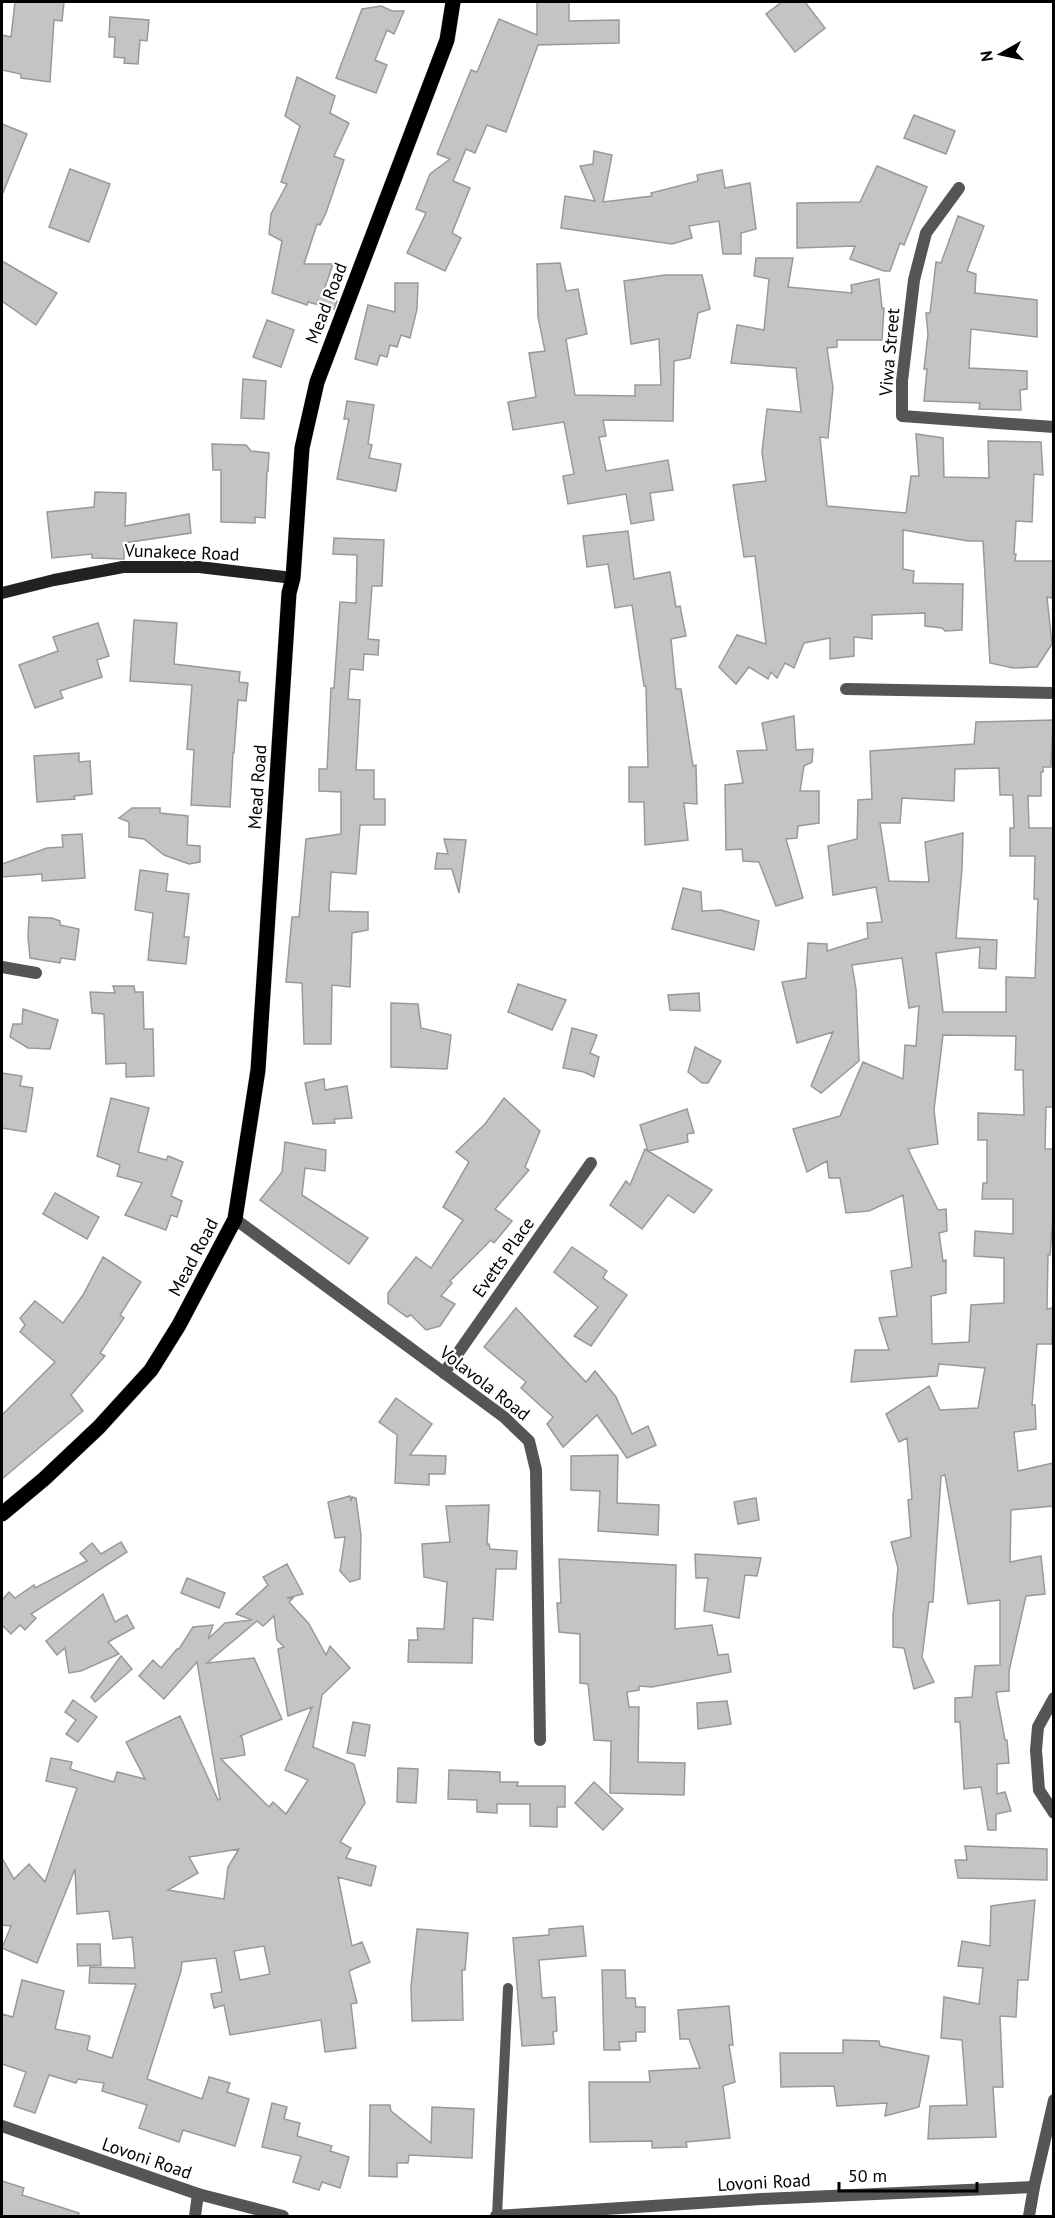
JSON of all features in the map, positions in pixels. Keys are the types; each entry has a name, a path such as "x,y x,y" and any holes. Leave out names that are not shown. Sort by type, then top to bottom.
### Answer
{"main road":[{"name":"Mead Road","path":"2,1514 44,1479 99,1427 151,1370 179,1325 235,1219 258,1070 289,593 302,448 317,382 447,40 453,2"},
{"name":"Vunakece Road","path":"2,593 123,567 199,567 292,578"}],"street":[{"name":"Viwa Street","path":"959,188 926,233 914,280 902,381 902,416 1053,427"},
{"path":"846,689 1053,693"},
{"path":"2,968 36,973"},
{"name":"Evetts Place","path":"444,1373 591,1163"},
{"name":"Volavola Road","path":"235,1219 504,1417 529,1441 536,1470 540,1740"},
{"path":"1053,1698 1038,1727 1036,1750 1039,1790 1053,1813"},
{"path":"1029,2217 1053,2100"},
{"name":"Lovoni Road","path":"2,2127 198,2194 284,2217"},
{"name":"Lovoni Road","path":"496,2216 761,2199 1034,2187"},
{"path":"195,2217 198,2194"}],"lane":[{"path":"496,2216 508,1988"}],"building":[{"path":"15,2 64,2 62,21 54,20 50,82 21,78 21,74 2,70 2,35 11,37"},
{"path":"537,2 569,2 569,21 619,20 619,43 538,45 506,132 487,125 475,153 466,149 453,181 470,188 452,233 461,238 445,271 407,253 426,213 416,209 430,174 450,159 437,154 471,70 477,72 499,19 537,35"},
{"path":"782,2 805,2 825,28 795,52 766,14"},
{"path":"381,6 392,11 404,11 394,34 387,30 375,60 387,65 376,93 336,78 362,9"},
{"path":"110,17 149,20 147,41 140,40 138,64 124,63 125,58 114,57 115,37 109,37"},
{"path":"297,77 335,96 330,113 349,123 334,156 344,160 326,213 320,225 317,224 304,264 333,264 323,293 337,301 334,309 308,302 307,305 272,293 282,241 269,234 271,214 287,184 281,182 300,126 285,116"},
{"path":"914,115 955,131 946,154 904,138"},
{"path":"2,124 27,134 2,195"},
{"path":"594,151 612,155 603,202 652,196 651,193 698,181 697,175 722,170 725,188 750,183 756,229 741,233 741,254 723,254 719,221 689,226 692,238 672,244 561,228 565,196 595,201 580,166 593,164"},
{"path":"877,166 927,187 904,245 900,243 890,271 850,259 855,246 797,248 797,203 860,202"},
{"path":"70,169 110,184 89,242 49,227"},
{"path":"958,216 984,226 967,271 976,274 975,293 1037,300 1037,337 971,329 969,368 1027,371 1027,389 1020,390 1021,410 979,409 980,403 924,401 927,369 924,369 928,334 926,313 930,313 936,262 941,263"},
{"path":"756,258 793,258 788,287 852,293 851,285 879,279 882,308 884,308 882,340 837,340 837,347 827,348 833,388 828,438 820,437 827,506 906,513 911,476 919,476 916,434 943,438 944,477 989,478 988,441 1041,442 1043,475 1034,474 1032,522 1016,521 1014,554 1016,554 1015,561 1053,561 1052,598 1047,597 1052,644 1037,667 1013,668 990,663 983,541 968,541 903,530 903,569 914,571 913,583 963,584 962,630 945,631 942,628 925,626 925,613 872,615 872,639 854,637 854,656 830,659 830,638 804,643 794,668 785,663 777,678 771,672 768,679 749,667 736,684 719,667 737,635 766,644 755,556 744,557 733,485 766,481 762,452 767,409 801,412 796,368 731,363 737,325 764,330 769,279 754,276"},
{"path":"2,261 57,293 36,325 2,301"},
{"path":"560,263 566,291 578,289 587,334 566,339 575,395 635,396 635,385 661,385 659,339 631,344 624,281 665,275 702,275 710,309 698,313 690,358 674,361 673,421 603,420 606,436 599,437 606,471 668,460 673,490 650,493 654,520 631,524 626,494 568,504 563,476 574,474 564,422 513,430 508,402 536,397 529,353 545,351 538,317 537,264"},
{"path":"395,283 418,283 417,309 410,338 401,335 397,347 390,345 387,357 380,355 377,365 355,359 368,305 395,312"},
{"path":"267,320 294,330 281,367 253,357"},
{"path":"243,379 266,381 264,419 241,418"},
{"path":"347,401 374,405 368,444 372,445 369,458 401,464 396,491 337,479 349,419 344,419"},
{"path":"212,444 246,445 251,451 269,453 265,518 255,517 255,523 221,522 221,470 213,470"},
{"path":"95,492 126,493 125,526 189,514 191,533 124,543 124,559 92,558 92,554 52,558 47,512 94,507"},
{"path":"628,531 634,579 670,572 676,607 680,606 686,636 671,639 676,689 681,689 693,766 696,765 697,804 684,803 688,840 645,845 644,802 629,802 629,767 648,767 646,686 644,686 632,605 615,608 608,564 587,567 583,536"},
{"path":"334,538 384,540 382,586 372,586 368,639 379,640 378,655 364,654 363,670 350,669 348,699 360,700 356,770 374,770 374,799 385,799 385,825 360,825 356,874 331,872 329,911 368,912 368,930 352,933 350,987 332,985 331,1044 304,1044 302,983 286,982 292,917 299,917 306,839 341,834 341,792 319,791 319,769 327,769 331,688 334,688 340,602 356,603 357,555 333,554"},
{"path":"134,620 177,623 174,664 240,672 239,682 248,683 246,701 238,700 230,807 191,805 194,750 187,749 192,685 130,681"},
{"path":"98,623 109,656 97,660 102,677 60,691 63,698 35,708 19,665 58,651 53,637"},
{"path":"794,716 796,750 813,749 812,762 804,766 800,791 819,791 819,823 798,826 797,838 786,839 803,898 776,906 759,862 743,861 742,849 726,850 725,785 743,783 737,751 767,750 762,723"},
{"path":"1053,720 1051,767 1043,767 1043,772 1041,772 1041,796 1028,796 1029,828 1053,828 1053,1107 1046,1107 1045,1149 1053,1149 1053,1215 1050,1255 1048,1255 1047,1309 1053,1308 1052,1344 1037,1344 1032,1405 1035,1405 1036,1429 1014,1432 1018,1471 1053,1463 1053,1506 1011,1510 1010,1562 1041,1556 1045,1594 1026,1596 1009,1671 1009,1691 996,1692 1005,1740 1007,1740 1009,1763 997,1764 997,1794 1005,1792 1011,1811 996,1814 996,1830 988,1830 981,1787 964,1789 960,1722 955,1722 955,1698 972,1697 975,1666 1000,1665 1000,1600 968,1604 945,1475 941,1476 933,1602 929,1602 922,1657 934,1682 914,1689 904,1648 893,1647 893,1615 898,1568 891,1542 911,1537 908,1500 912,1499 907,1438 899,1442 886,1414 929,1386 940,1410 978,1408 985,1368 939,1364 937,1376 851,1382 855,1350 889,1350 879,1318 897,1316 891,1271 912,1267 903,1195 869,1211 846,1213 840,1178 829,1178 827,1161 807,1172 793,1129 840,1116 863,1062 903,1079 905,1045 916,1046 919,1006 909,1008 902,958 852,965 856,989 859,1061 821,1093 811,1086 833,1032 797,1043 782,982 806,978 808,943 827,944 827,951 868,938 867,923 882,922 876,887 833,895 828,846 857,839 858,800 872,799 870,751 974,744 976,722","holes":["999,768 1000,795 1013,795 1014,828 1010,828 1010,856 1035,856 1034,899 1038,899 1035,978 1006,977 1006,1012 943,1012 936,953 980,947 979,968 996,969 997,940 956,938 963,833 925,842 929,882 889,881 880,823 900,823 902,798 954,801 955,769","943,1035 1016,1036 1015,1070 1023,1070 1024,1115 978,1113 978,1140 987,1140 987,1183 983,1183 982,1199 1013,1199 1013,1234 975,1231 974,1256 1004,1258 1004,1303 971,1305 969,1342 932,1344 931,1296 946,1293 946,1260 943,1261 939,1233 947,1231 946,1209 938,1210 908,1149 938,1144 934,1110"]},
{"path":"79,753 79,762 90,761 92,794 74,796 75,799 37,802 34,756"},
{"path":"132,808 160,808 160,813 188,816 187,845 200,846 200,862 189,864 164,855 144,839 129,837 129,822 119,818"},
{"path":"82,834 85,878 42,881 42,874 2,877 2,864 47,848 63,847 62,835"},
{"path":"444,839 466,840 459,893 452,869 435,869 437,853 448,854"},
{"path":"140,870 168,874 166,891 189,894 184,937 189,937 186,964 148,960 153,913 135,910"},
{"path":"683,888 701,892 702,911 721,910 759,921 754,950 672,929"},
{"path":"29,917 52,918 60,921 60,925 79,929 75,960 61,958 60,963 30,958"},
{"path":"518,984 566,1000 552,1030 508,1012"},
{"path":"113,986 134,986 135,992 143,992 144,1029 153,1029 154,1076 126,1077 126,1063 106,1064 104,1014 92,1013 90,992 115,993"},
{"path":"699,993 700,1011 670,1010 668,995"},
{"path":"391,1003 418,1004 421,1028 451,1035 447,1069 391,1067"},
{"path":"23,1009 58,1020 50,1049 28,1048 10,1037 13,1024 22,1024"},
{"path":"572,1028 597,1035 590,1053 599,1057 594,1077 584,1072 563,1068"},
{"path":"695,1047 721,1061 708,1083 702,1083 688,1072"},
{"path":"2,1073 22,1076 20,1086 33,1088 26,1132 2,1128"},
{"path":"324,1079 325,1090 347,1086 352,1118 334,1119 335,1123 313,1124 305,1083"},
{"path":"111,1098 149,1108 138,1152 166,1160 168,1156 183,1162 171,1196 182,1201 177,1217 171,1215 166,1230 125,1215 142,1183 117,1176 120,1165 97,1156"},
{"path":"504,1098 540,1131 525,1167 529,1170 495,1209 512,1221 494,1243 491,1240 450,1281 452,1283 441,1296 455,1304 440,1326 426,1330 411,1315 407,1317 388,1303 388,1293 416,1257 431,1268 463,1220 443,1207 469,1162 456,1152 485,1124"},
{"path":"687,1109 694,1133 687,1134 688,1142 648,1151 640,1125"},
{"path":"285,1142 326,1150 325,1171 305,1168 302,1195 368,1238 349,1264 260,1200 282,1172"},
{"path":"645,1149 712,1190 694,1213 668,1195 642,1229 610,1205 626,1181 630,1185"},
{"path":"55,1193 99,1217 87,1239 43,1214"},
{"path":"572,1247 607,1271 603,1278 627,1295 591,1346 574,1336 598,1307 554,1272"},
{"path":"103,1257 141,1282 120,1315 124,1318 100,1353 105,1356 71,1395 83,1411 2,1479 2,1415 55,1362 20,1332 25,1325 20,1318 35,1301 63,1323 83,1295"},
{"path":"516,1308 586,1382 595,1371 616,1397 632,1434 648,1426 656,1445 627,1458 597,1415 563,1447 547,1424 553,1417 521,1388 526,1382 484,1347"},
{"path":"396,1398 432,1424 410,1455 446,1456 445,1474 429,1474 429,1485 395,1483 397,1435 379,1422"},
{"path":"618,1455 617,1503 659,1505 658,1535 598,1531 600,1491 571,1490 571,1456"},
{"path":"350,1496 351,1501 352,1497 356,1498 361,1535 360,1579 350,1582 340,1571 345,1537 335,1538 328,1502"},
{"path":"756,1498 759,1520 738,1524 734,1502"},
{"path":"489,1505 487,1544 490,1549 517,1551 516,1569 496,1569 493,1620 473,1618 472,1663 408,1662 409,1640 418,1640 417,1628 444,1629 447,1582 424,1577 422,1544 450,1542 446,1506"},
{"path":"121,1542 127,1552 31,1614 36,1618 25,1630 20,1625 11,1634 2,1625 2,1600 9,1592 15,1598 34,1585 35,1588 87,1561 80,1553 92,1543 101,1554"},
{"path":"695,1554 761,1558 757,1576 745,1575 739,1618 704,1611 708,1578 696,1578"},
{"path":"559,1559 676,1565 675,1629 712,1625 718,1655 728,1654 731,1672 652,1687 639,1686 639,1690 627,1692 629,1707 639,1707 638,1762 685,1763 684,1795 610,1793 611,1741 594,1740 588,1684 580,1683 580,1634 559,1632 557,1603 561,1603"},
{"path":"287,1564 303,1594 287,1598 293,1598 289,1602 309,1624 326,1655 330,1646 350,1668 322,1695 313,1747 354,1764 365,1803 340,1842 351,1848 346,1858 376,1866 371,1886 338,1877 352,1946 362,1942 370,1962 349,1971 357,2003 351,2004 356,2048 325,2052 321,2020 230,2035 224,2005 214,2008 211,1994 222,1992 216,1958 182,1962 147,2079 202,2099 209,2077 230,2083 227,2092 249,2099 235,2146 183,2130 179,2142 139,2128 147,2105 102,2091 104,2083 78,2079 76,2083 49,2075 35,2113 14,2106 26,2072 2,2064 2,2014 13,2017 22,1980 64,1991 55,2029 90,2036 87,2050 112,2058 136,1984 89,1983 90,1967 135,1968 132,1937 113,1939 109,1911 77,1914 75,1869 37,1963 2,1948 11,1926 2,1925 2,1858 14,1879 29,1864 45,1882 77,1788 46,1781 51,1758 72,1762 70,1769 114,1782 117,1772 145,1779 126,1742 180,1716 218,1800 220,1799 197,1662 164,1699 139,1676 153,1660 161,1668 179,1649 193,1627 213,1625 208,1639 225,1623 252,1620 236,1614 268,1585 263,1577","holes":["274,1616 277,1640 284,1647 278,1649 288,1716 312,1707 285,1770 308,1780 286,1814 273,1802 269,1807 221,1759 245,1755 240,1736 282,1719 254,1658 207,1663 257,1621 263,1626","239,1849 228,1867 224,1899 168,1890 198,1873 189,1857","264,1946 270,1974 240,1980 234,1951"]},
{"path":"187,1578 225,1593 219,1608 181,1593"},
{"path":"103,1594 115,1622 127,1615 134,1628 108,1642 119,1654 81,1671 69,1673 65,1648 57,1655 46,1641"},
{"path":"121,1656 132,1669 95,1702 91,1697"},
{"path":"73,1700 97,1717 78,1742 66,1734 76,1720 65,1712"},
{"path":"727,1701 731,1724 698,1729 697,1703"},
{"path":"353,1722 370,1725 365,1756 347,1753"},
{"path":"398,1768 418,1769 416,1803 397,1802"},
{"path":"449,1770 500,1772 500,1782 518,1782 517,1786 565,1786 565,1807 557,1807 557,1827 530,1826 530,1804 497,1804 497,1813 477,1812 477,1800 448,1799"},
{"path":"594,1782 623,1809 603,1830 575,1803"},
{"path":"965,1846 1047,1849 1047,1880 958,1878 955,1860 967,1860"},
{"path":"1035,1900 1028,1980 1018,1980 1016,2017 1000,2016 1003,2087 993,2087 996,2137 928,2139 930,2106 967,2105 962,2040 941,2038 944,1997 979,2004 983,1968 958,1966 962,1941 990,1946 991,1906"},
{"path":"583,1926 586,1956 539,1960 542,1998 555,1997 557,2031 553,2032 554,2044 522,2046 513,1938 549,1935 549,1929"},
{"path":"417,1929 468,1933 465,1970 462,1970 463,2020 412,2021 411,1987"},
{"path":"77,1944 100,1944 101,1965 78,1966"},
{"path":"602,1970 625,1970 626,1998 635,1998 636,2007 645,2007 645,2032 636,2032 636,2041 619,2042 620,2050 604,2050"},
{"path":"729,2006 733,2045 729,2045 735,2082 723,2086 730,2138 686,2142 687,2147 652,2148 652,2141 590,2142 589,2082 650,2082 649,2071 700,2068 689,2039 680,2039 678,2010"},
{"path":"843,2040 879,2041 880,2046 929,2056 919,2107 885,2116 887,2103 837,2106 834,2086 781,2087 780,2053 843,2053"},
{"path":"272,2103 287,2107 284,2119 300,2123 297,2136 332,2146 330,2151 349,2157 340,2188 322,2182 319,2190 293,2182 301,2156 262,2147"},
{"path":"370,2105 390,2105 391,2111 431,2143 432,2107 474,2109 472,2158 409,2155 408,2163 397,2163 397,2177 369,2176"},
{"path":"2,2181 24,2188 22,2195 79,2213 78,2217 2,2217"}]}
